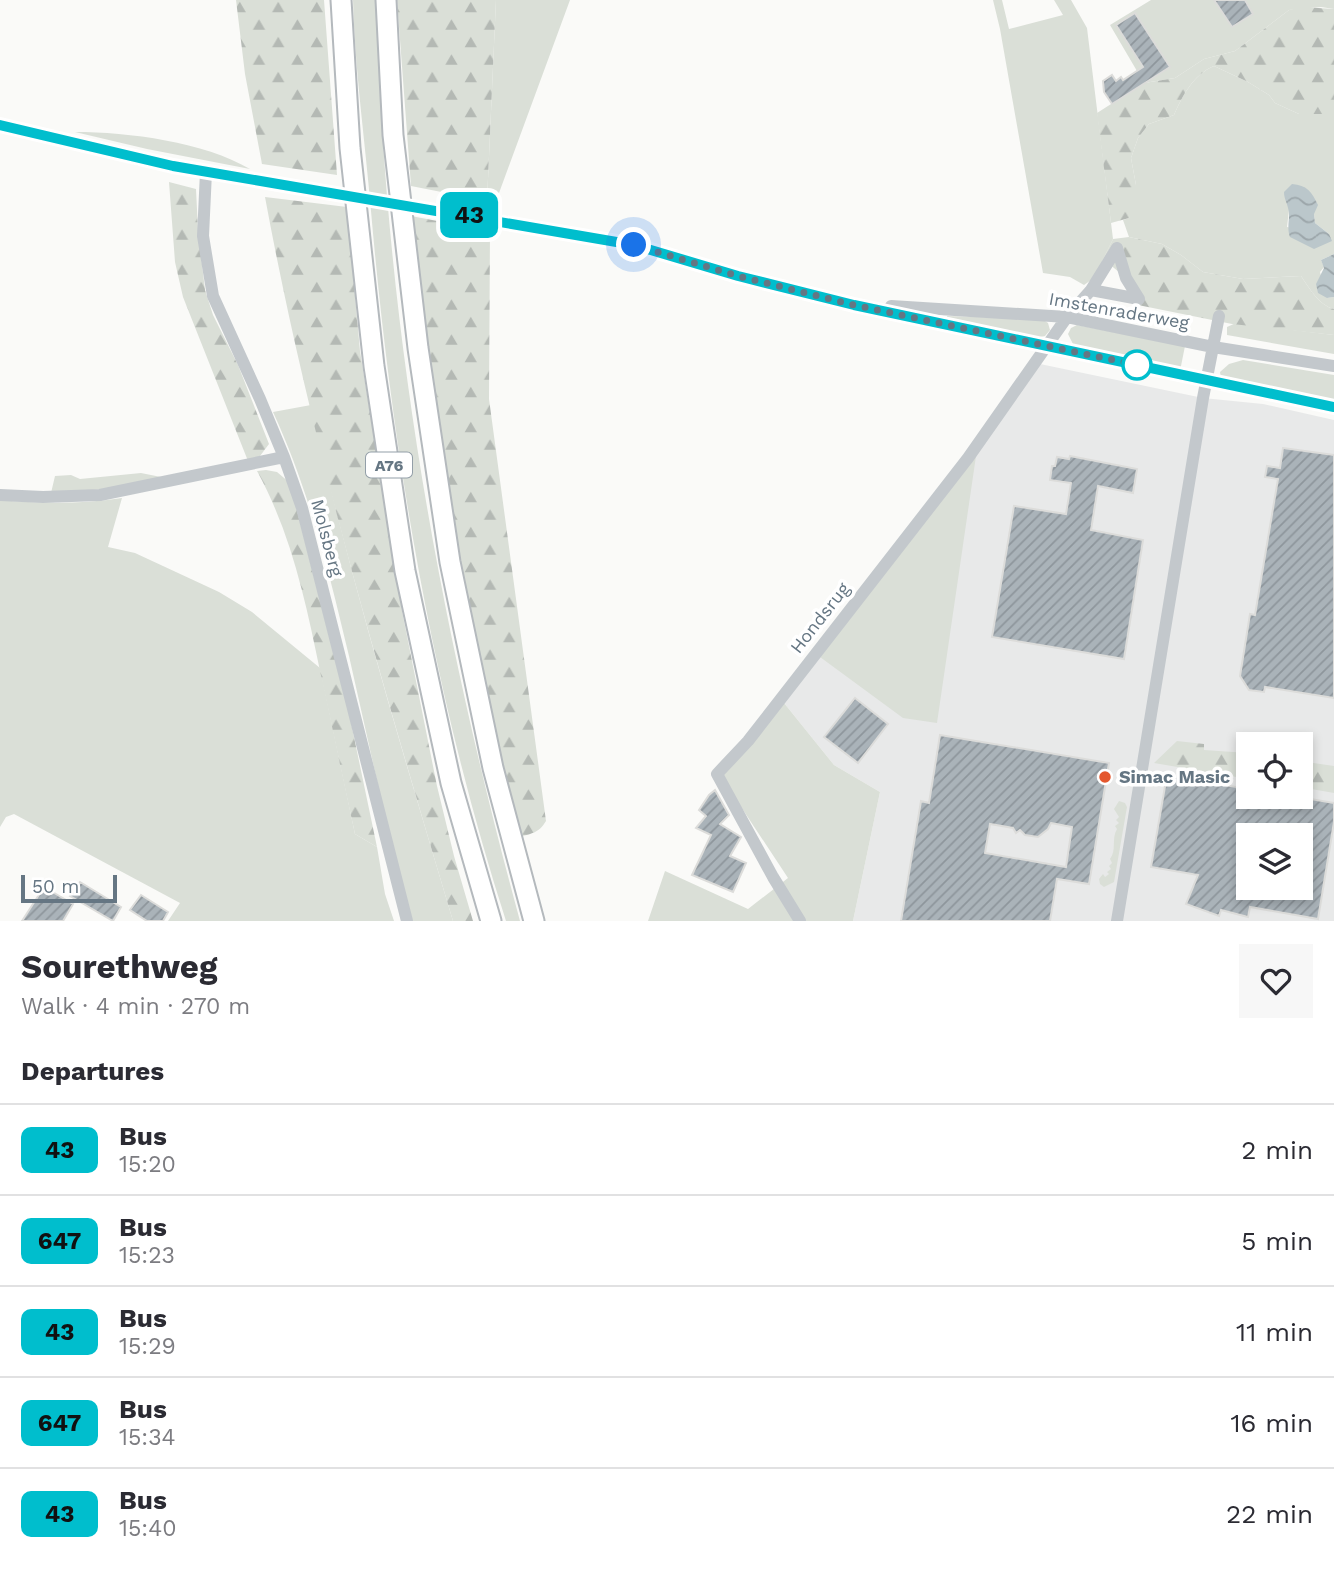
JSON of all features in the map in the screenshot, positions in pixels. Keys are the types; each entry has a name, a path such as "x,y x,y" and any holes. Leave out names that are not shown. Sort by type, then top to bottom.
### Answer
{"highway":[{"name":"A76","path":"341,0 350,148 372,352 405,571 451,783 491,921"},
{"name":"A76","path":"386,0 393,135 418,348 441,508 493,768 534,921"}],"street":[{"name":"Imstenraderweg","path":"0,125 137,159 634,245 738,276 854,305 1334,407"},
{"name":"Molsberg","path":"206,172 203,236 213,296 284,457 311,541 407,921"},
{"path":"1049,345 1067,317 1091,290 1117,248 1126,278 1139,299 1091,290"},
{"name":"Imstenraderweg","path":"854,305 973,309 1067,317 1213,347 1334,366"},
{"path":"1117,921 1219,316"},
{"name":"Hondsrug","path":"800,921 717,774 748,741 968,458 1049,345"},
{"path":"0,495 100,495 284,457"}],"shaded area":[{"path":"1040,364 1203,398 1263,404 1334,420 1334,921 853,921 880,792 834,765 780,698"}],"green space":[{"path":"236,0 324,0 337,175 262,164 245,74"},
{"path":"353,0 377,0 390,233 420,465 464,694 520,921 506,921 480,834 436,659 419,570 403,480 380,301 358,80"},
{"path":"397,0 496,0 487,201 411,186"},
{"path":"496,0 570,0 499,193 487,201"},
{"path":"993,0 1002,0 1009,29 1063,15 1054,0 1071,0 1087,28 1113,239 1094,278 1084,285 1070,277 1043,273"},
{"path":"1151,0 1334,0 1334,9 1321,7 1289,10 1235,51 1204,59 1175,78 1144,83 1110,25"},
{"path":"1302,7 1334,9 1334,114 1299,114 1275,103 1269,95 1248,82 1214,66 1194,80 1174,115 1149,124 1138,138 1131,158 1137,206 1129,218 1111,223 1097,113 1144,83 1175,78 1204,59 1235,51 1289,10"},
{"path":"1214,66 1248,82 1269,95 1275,103 1299,114 1334,114 1334,254 1321,260 1324,267 1320,272 1327,298 1334,297 1334,309 1311,291 1301,276 1243,279 1203,272 1162,244 1129,237 1123,220 1129,218 1136,185 1131,158 1138,138 1149,124 1174,115 1190,86","holes":["1289,210 1314,214 1315,223 1329,234 1287,227"]},
{"path":"75,132 166,140 211,152 250,169 147,149"},
{"path":"169,182 196,189 205,290 213,315 238,365 269,444 260,456 248,461 183,297 175,262"},
{"path":"265,197 347,207 360,351 402,611 437,786 473,921 453,921 400,742 349,561 303,380"},
{"path":"411,216 490,231 489,399 546,821 537,831 518,837 471,643 434,418"},
{"path":"1129,237 1162,244 1203,272 1243,279 1301,276 1320,300 1334,309 1334,335 1232,324 1138,305 1136,286 1103,259 1113,239"},
{"path":"947,316 1042,319 1048,323 1050,330 1045,336 1035,338"},
{"path":"1236,323 1334,335 1334,354 1227,335 1227,327"},
{"path":"1077,325 1185,346 1180,371 1080,348 1073,344 1068,334 1071,328"},
{"path":"1243,360 1334,375 1334,403 1221,379 1220,372 1229,364"},
{"path":"311,405 360,600 453,921 410,921 326,562 308,501 273,412"},
{"path":"976,456 937,723 903,718 820,657"},
{"path":"257,471 277,472 290,483 350,718 377,847 355,834 303,594 288,543"},
{"path":"141,473 166,478 120,488 51,493 55,476 71,475 80,479"},
{"path":"122,498 108,547 135,553 219,592 252,612 320,668 355,834 377,847 385,894 394,921 168,921 180,903 14,814 6,817 0,827 0,500 61,503"},
{"path":"780,698 834,765 880,792 853,921 648,921 665,871 748,909 788,878 720,775"},
{"path":"1177,741 1204,744 1204,750 1236,752 1236,777 1154,763"},
{"path":"1313,763 1334,766 1334,793 1313,789"},
{"path":"1119,801 1127,807 1114,882 1104,887 1099,879 1103,874 1105,877 1109,874 1107,872 1111,869 1110,859 1117,829 1115,826 1119,823 1114,809"}],"water":[{"path":"1292,184 1302,186 1311,193 1318,205 1314,214 1315,223 1329,234 1332,241 1314,249 1290,237 1289,212 1284,192"},
{"path":"1334,254 1334,297 1327,298 1318,293 1316,284 1324,268 1321,260"}],"building":[{"path":"1214,0 1245,0 1253,14 1232,27"},
{"path":"1135,13 1170,67 1112,104 1104,92 1103,81 1112,75 1116,81 1121,77 1123,80 1143,67 1116,25"},
{"path":"1283,448 1334,455 1334,698 1265,687 1264,692 1249,690 1240,676 1250,614 1255,615 1278,479 1265,477 1267,466 1280,468"},
{"path":"1070,456 1137,469 1133,493 1098,486 1091,530 1143,540 1124,659 992,637 1014,506 1066,514 1071,483 1050,480 1052,466 1055,466 1057,457 1069,459"},
{"path":"855,698 888,724 858,763 824,737"},
{"path":"940,735 1109,763 1089,884 1057,879 1050,921 901,921 921,801 929,803","holes":["1051,823 1072,827 1066,867 985,853 990,824 1013,828 1016,833 1020,830 1025,835 1038,837"]},
{"path":"1167,775 1236,787 1236,809 1313,809 1313,799 1334,803 1334,822 1318,919 1250,907 1248,917 1221,910 1219,916 1186,904 1198,875 1151,867"},
{"path":"715,790 729,815 720,824 741,837 730,856 746,863 733,892 692,875 711,835 696,828 706,816 699,810"},
{"path":"80,882 121,907 113,921 70,896"},
{"path":"44,887 73,904 63,921 22,921"},
{"path":"141,895 168,912 163,921 147,921 130,910"}],"bus line":[{"name":"43","path":"0,125 173,166 634,245 738,276 854,305 1334,407"}],"place":[{"name":"Simac Masic","path":"1105,777"}],"route":[{"path":"634,245 738,276 854,305 1137,365"}]}
